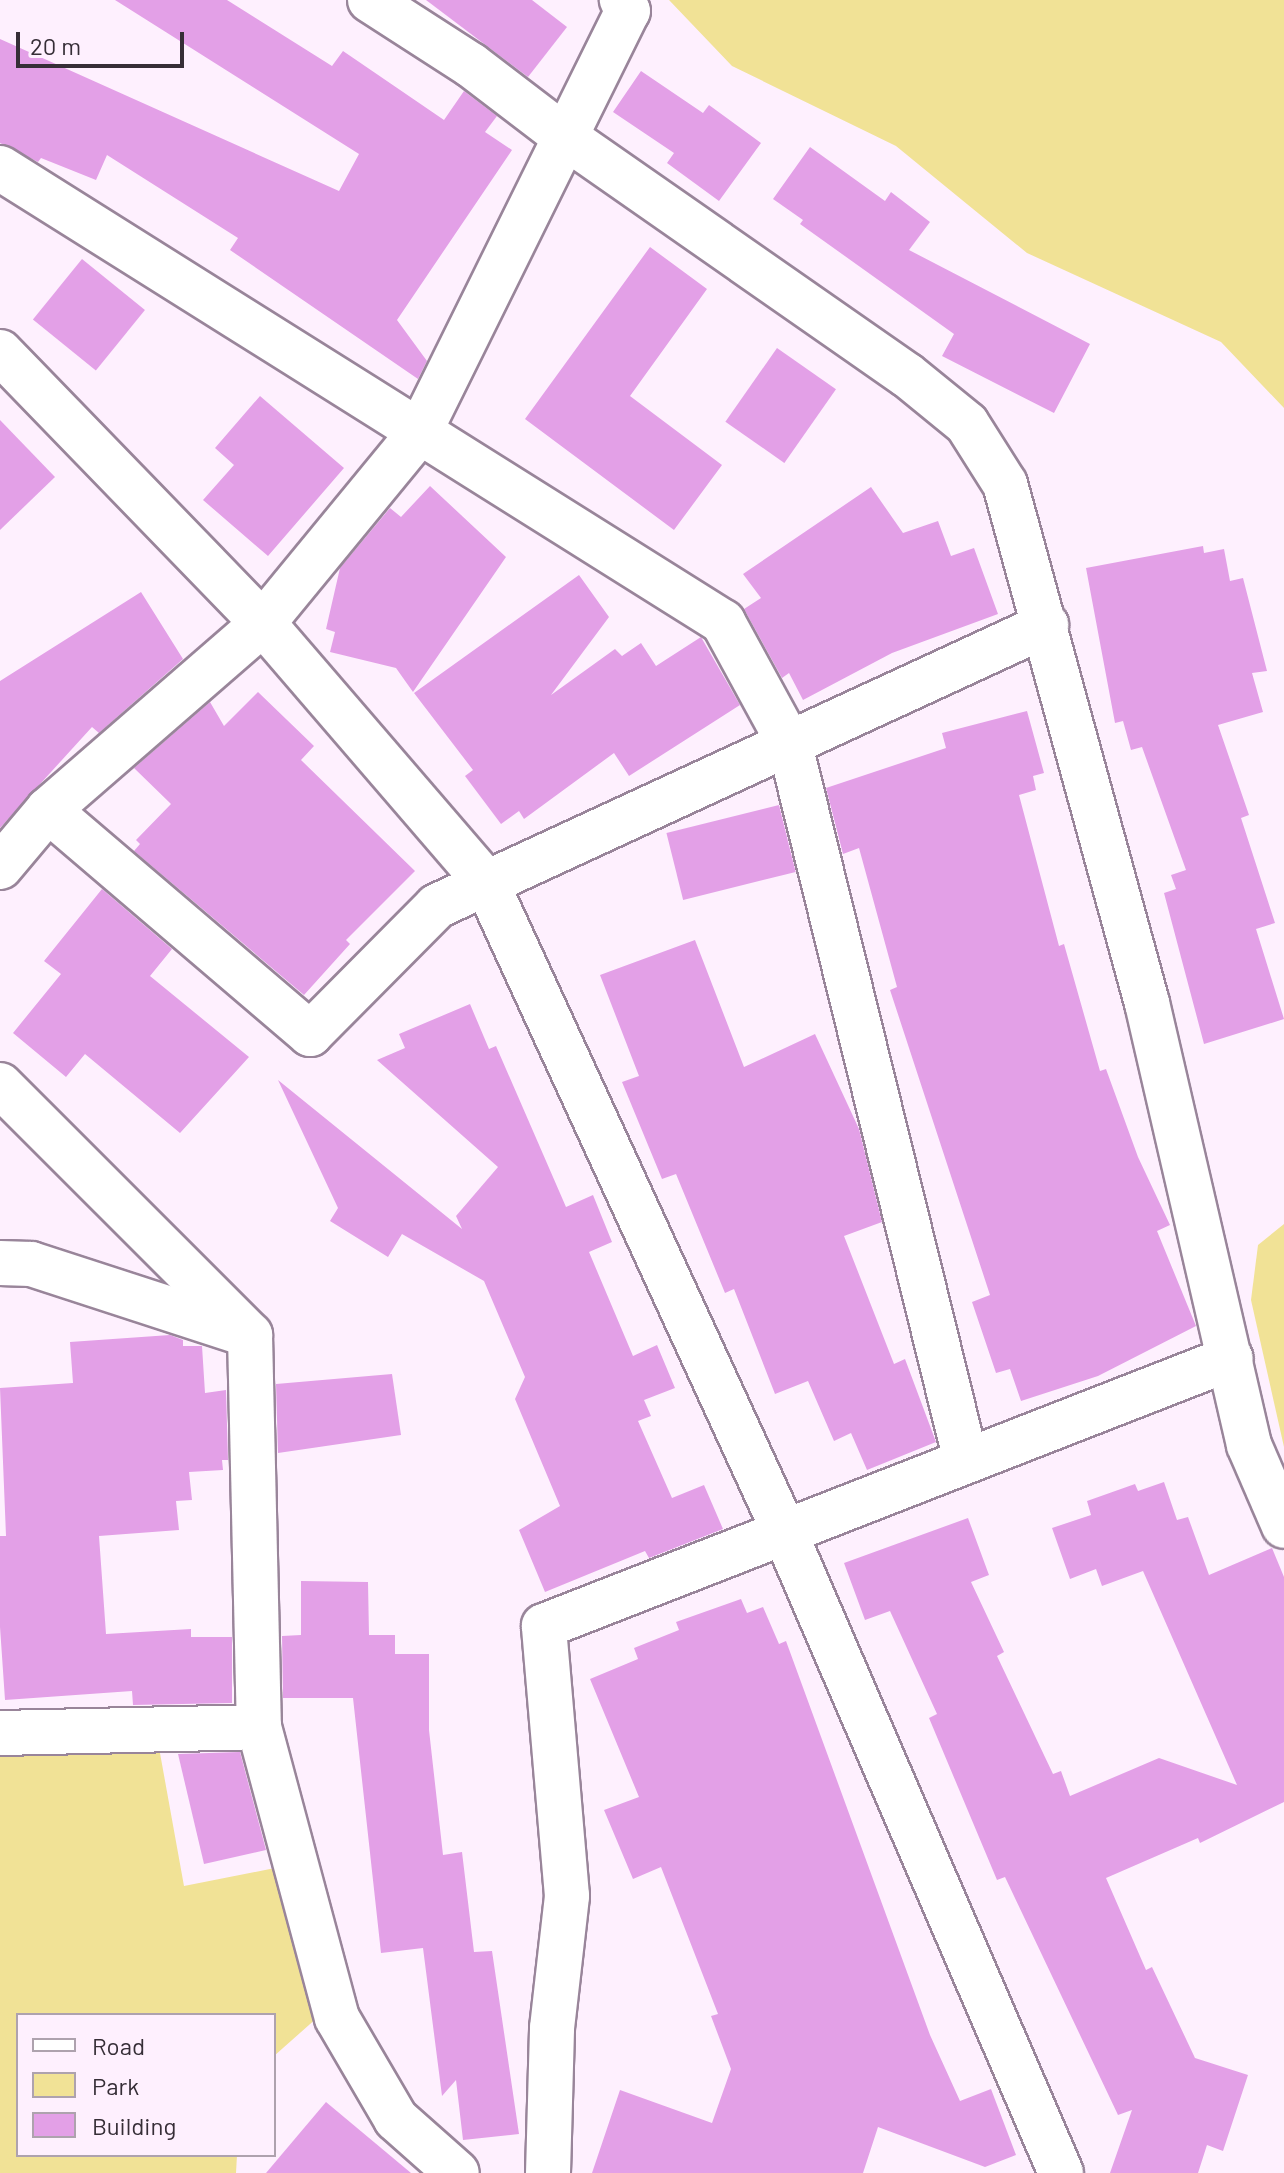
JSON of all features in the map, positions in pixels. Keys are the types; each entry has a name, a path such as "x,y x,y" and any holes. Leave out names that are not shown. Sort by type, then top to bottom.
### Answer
{"street":[{"path":"370,0 471,65 564,136 907,375 967,424 1005,484 1147,1003 1249,1445 1284,1526"},
{"path":"0,867 48,810 263,623 419,433 628,11 622,0"},
{"path":"0,168 723,622 790,745 966,1461"},
{"path":"0,352 263,623 486,882 785,1533 1061,2173"},
{"path":"48,810 310,1034 437,906 1046,625"},
{"path":"0,1085 250,1335 259,1727 337,2018 396,2119 457,2173"},
{"path":"0,1263 31,1264 250,1335"},
{"path":"548,2173 552,2028 567,1896 544,1626 1231,1358"},
{"path":"0,1733 259,1727"}],"green space":[{"path":"669,0 1284,0 1284,408 1221,342 1027,253 896,146 732,66"},
{"path":"1284,1224 1284,1447 1251,1300 1258,1245"},
{"path":"158,1742 184,1886 275,1868 318,2017 276,2054 276,2013 16,2013 16,2157 237,2157 236,2173 0,2173 0,1746"}],"building":[{"path":"115,0 227,0 332,66 343,51 444,120 464,91 497,116 485,132 512,150 397,320 427,361 418,379 230,250 238,238 107,155 96,180 41,158 38,162 0,143 0,39 339,191 359,154"},
{"path":"426,0 532,0 567,27 528,77"},
{"path":"641,71 703,113 709,105 761,143 719,201 667,163 674,153 613,112"},
{"path":"810,147 885,201 891,192 930,222 909,250 1090,344 1054,413 942,356 954,334 800,224 803,220 773,199"},
{"path":"650,247 707,289 630,396 722,465 674,530 525,419"},
{"path":"82,259 145,310 96,371 33,320"},
{"path":"777,348 836,389 784,463 725,422"},
{"path":"260,396 344,468 268,556 203,500 234,465 215,448"},
{"path":"0,420 55,477 0,530"},
{"path":"430,486 506,557 413,692 396,668 330,652 335,632 326,629 340,568 390,508 401,517"},
{"path":"871,487 903,533 938,521 951,556 974,548 998,614 892,653 803,700 789,673 782,678 744,609 761,598 743,574"},
{"path":"1203,546 1204,553 1224,549 1230,581 1243,578 1267,671 1252,673 1263,712 1218,725 1249,815 1241,818 1275,923 1256,929 1284,1019 1204,1044 1164,893 1176,889 1171,875 1186,870 1142,747 1131,750 1123,721 1115,723 1086,568"},
{"path":"579,575 609,617 551,695 615,649 622,656 641,643 656,666 701,637 740,705 629,776 614,753 524,819 519,811 501,824 465,776 473,770 414,693"},
{"path":"141,592 183,659 99,733 92,727 0,828 0,681"},
{"path":"258,692 314,746 301,760 415,871 346,940 350,944 304,995 134,851 140,844 136,840 171,804 134,768 210,702 224,726"},
{"path":"1027,711 1044,773 1033,776 1036,790 1019,795 1059,946 1064,944 1100,1071 1106,1069 1138,1157 1170,1225 1157,1231 1196,1326 1098,1376 1021,1401 1010,1369 996,1373 972,1302 990,1295 890,990 897,987 859,848 843,854 826,788 946,748 942,733"},
{"path":"779,805 796,872 683,900 666,833"},
{"path":"102,889 172,949 150,976 249,1057 180,1133 85,1054 66,1077 13,1033 61,974 44,961"},
{"path":"695,940 744,1067 815,1034 859,1129 882,1222 844,1236 894,1364 905,1359 936,1442 867,1470 851,1433 834,1441 808,1381 775,1394 734,1289 725,1293 676,1174 662,1179 622,1082 639,1076 600,975"},
{"path":"470,1004 489,1049 496,1046 566,1207 593,1195 612,1242 589,1252 633,1356 657,1345 675,1388 644,1400 651,1416 638,1421 672,1498 704,1485 723,1529 649,1558 645,1551 545,1592 519,1530 560,1506 515,1399 525,1377 484,1281 402,1234 388,1257 330,1221 338,1208 278,1080 462,1229 456,1216 498,1167 377,1060 405,1048 399,1034"},
{"path":"170,1335 183,1340 183,1346 202,1346 205,1393 226,1390 228,1460 222,1460 223,1470 189,1472 192,1500 176,1501 179,1530 99,1536 106,1634 191,1629 191,1637 232,1637 232,1703 133,1705 132,1691 5,1700 0,1627 0,1536 6,1536 0,1388 73,1383 70,1342"},
{"path":"392,1374 401,1435 278,1453 276,1384"},
{"path":"1164,1482 1177,1520 1188,1517 1209,1575 1272,1548 1284,1577 1284,1802 1200,1843 1198,1838 1106,1878 1146,1970 1152,1967 1195,2058 1248,2075 1223,2151 1207,2145 1198,2173 1110,2173 1132,2110 1118,2115 1005,1877 997,1880 929,1718 937,1714 890,1611 865,1620 844,1563 968,1518 989,1575 971,1582 1004,1652 997,1656 1053,1774 1061,1771 1070,1796 1159,1758 1237,1785 1143,1571 1102,1586 1096,1569 1070,1579 1052,1528 1091,1515 1087,1501 1135,1484 1138,1491"},
{"path":"301,1581 368,1582 369,1635 395,1635 395,1654 429,1654 429,1730 443,1855 462,1852 474,1952 492,1951 519,2134 463,2140 456,2080 442,2096 423,1948 381,1953 353,1698 283,1698 282,1636 301,1635"},
{"path":"741,1599 747,1613 763,1607 779,1644 786,1641 930,2035 960,2101 991,2089 1016,2155 985,2167 878,2127 863,2173 592,2173 620,2090 712,2123 731,2069 711,2016 718,2014 661,1867 633,1879 604,1810 639,1797 590,1679 638,1659 634,1648 679,1630 676,1622"},
{"path":"240,1752 266,1850 204,1864 178,1754"},
{"path":"326,2102 411,2173 266,2173"}]}
